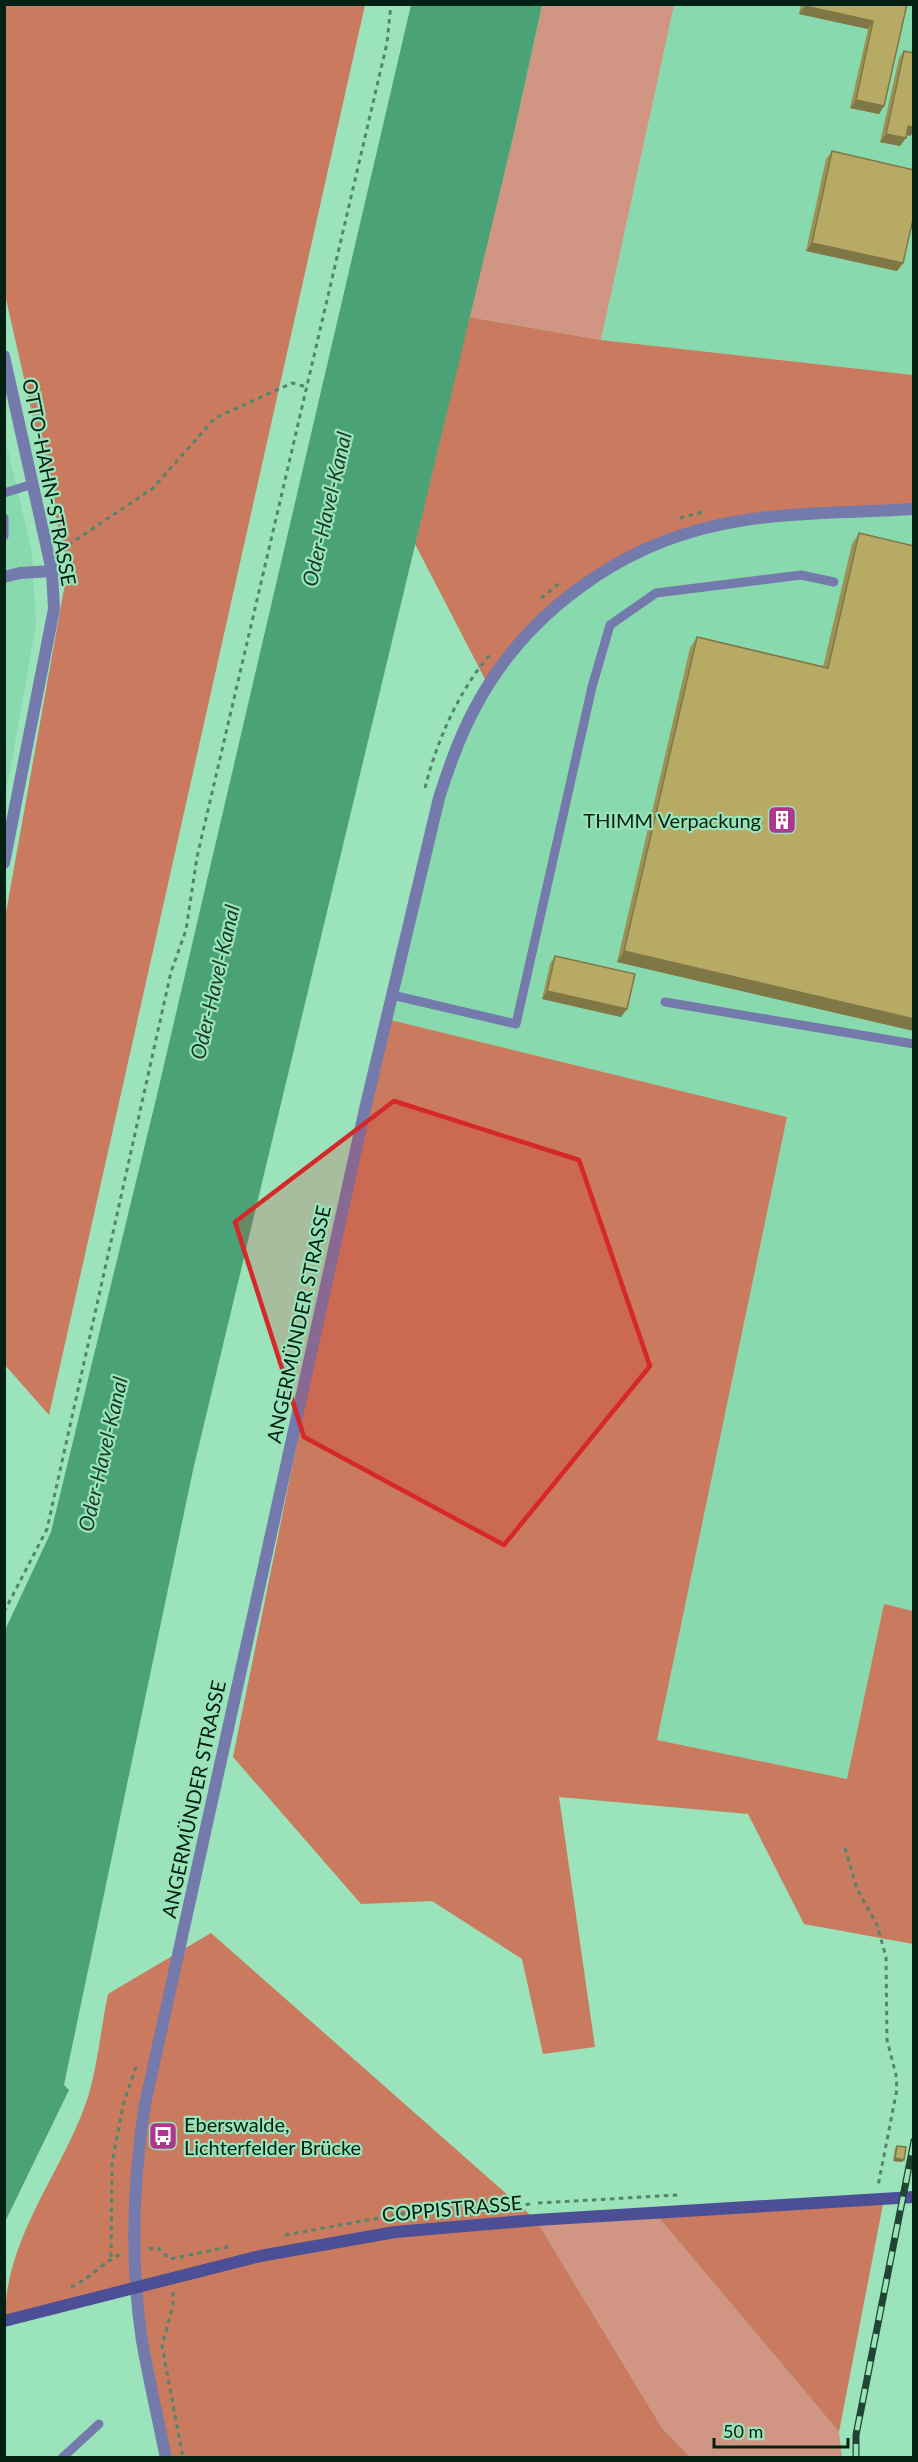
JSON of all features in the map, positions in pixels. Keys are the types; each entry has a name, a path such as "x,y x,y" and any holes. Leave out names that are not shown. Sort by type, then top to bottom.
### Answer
{"main road":[{"name":"COPPISTRASSE","path":"4,2321 260,2256 395,2232 536,2220 914,2197"}],"street":[{"name":"OTTO-HAHN-STRASSE","path":"4,356 52,571 54,609 4,863"},
{"name":"ANGERMÜNDER STRASSE","path":"166,2457 142,2339 138,2286 135,2190 145,2104 392,995 439,798 462,732 503,664 543,619 575,591 628,557 696,530 750,520 914,509"},
{"path":"4,577 20,573 52,571"}],"lane":[{"path":"4,493 33,484"},
{"path":"4,518 4,536"},
{"path":"392,995 516,1024 592,687 610,625 656,593 801,575 834,582"},
{"path":"665,1002 914,1044"},
{"path":"62,2457 99,2424"}],"path":[{"path":"4,1612 47,1529 169,983 186,930 197,857 387,43 391,4"},
{"path":"49,558 153,488 216,418 292,383 307,387"},
{"path":"673,521 704,512"},
{"path":"534,605 551,588 569,576"},
{"path":"423,794 431,764 455,707 483,662 497,645"},
{"path":"845,1848 857,1889 877,1925 886,1957 887,2040 896,2075 897,2089 878,2186"},
{"path":"111,2257 112,2164 123,2105 138,2063"},
{"path":"68,2289 99,2271 111,2257 118,2255"},
{"path":"173,2291 173,2305 162,2346 183,2457"}],"highlighted area":[{"path":"394,1101 579,1160 650,1366 504,1545 304,1437 235,1222"}],"shaded area":[{"path":"4,5 365,5 49,1415 4,1364 5,918 64,589 64,553 5,295"},
{"path":"542,5 674,5 601,340 469,317 514,133"},
{"path":"674,5 913,5 913,375 601,340"},
{"path":"469,317 601,340 913,375 913,509 750,520 686,536 594,578 523,639 488,685 415,544"},
{"path":"5,438 32,552 36,625 5,799"},
{"path":"913,509 913,1611 884,1605 847,1779 657,1740 787,1117 387,1019 462,732 523,639 594,577 686,536 750,520"},
{"path":"387,1019 787,1117 657,1740 847,1779 884,1604 913,1611 913,1944 804,1924 748,1814 559,1797 595,2047 543,2054 522,1959 432,1901 361,1904 233,1757 365,1109"},
{"path":"211,1933 536,2220 662,2428 690,2457 166,2457 138,2287 5,2321 7,2291 23,2236 75,2130 90,2091 108,1994"},
{"path":"884,2199 839,2432 655,2213"},
{"path":"655,2213 839,2432 842,2457 690,2457 662,2428 536,2220"}],"water":[{"name":"Oder-Havel-Kanal","path":"411,5 542,5 514,133 193,1470 64,2085 69,2090 5,2222 5,1630 51,1532 157,1095"}],"building":[{"path":"805,4 907,4 884,106 856,100 873,21 805,6"},
{"path":"904,51 914,53 914,127 908,126 906,138 886,134"},
{"path":"832,151 914,170 914,215 903,263 812,243"},
{"name":"THIMM Verpackung","path":"859,533 914,546 914,1019 624,951 697,637 828,668"},
{"path":"555,956 635,974 627,1009 547,991"},
{"path":"897,2146 906,2147 904,2160 895,2158"}],"railway":[{"path":"856,2458 856,2435 914,2141"}],"place":[{"name":"THIMM Verpackung","path":"782,820"},
{"name":"Eberswalde, Lichterfelder Brücke","path":"163,2136"}]}
